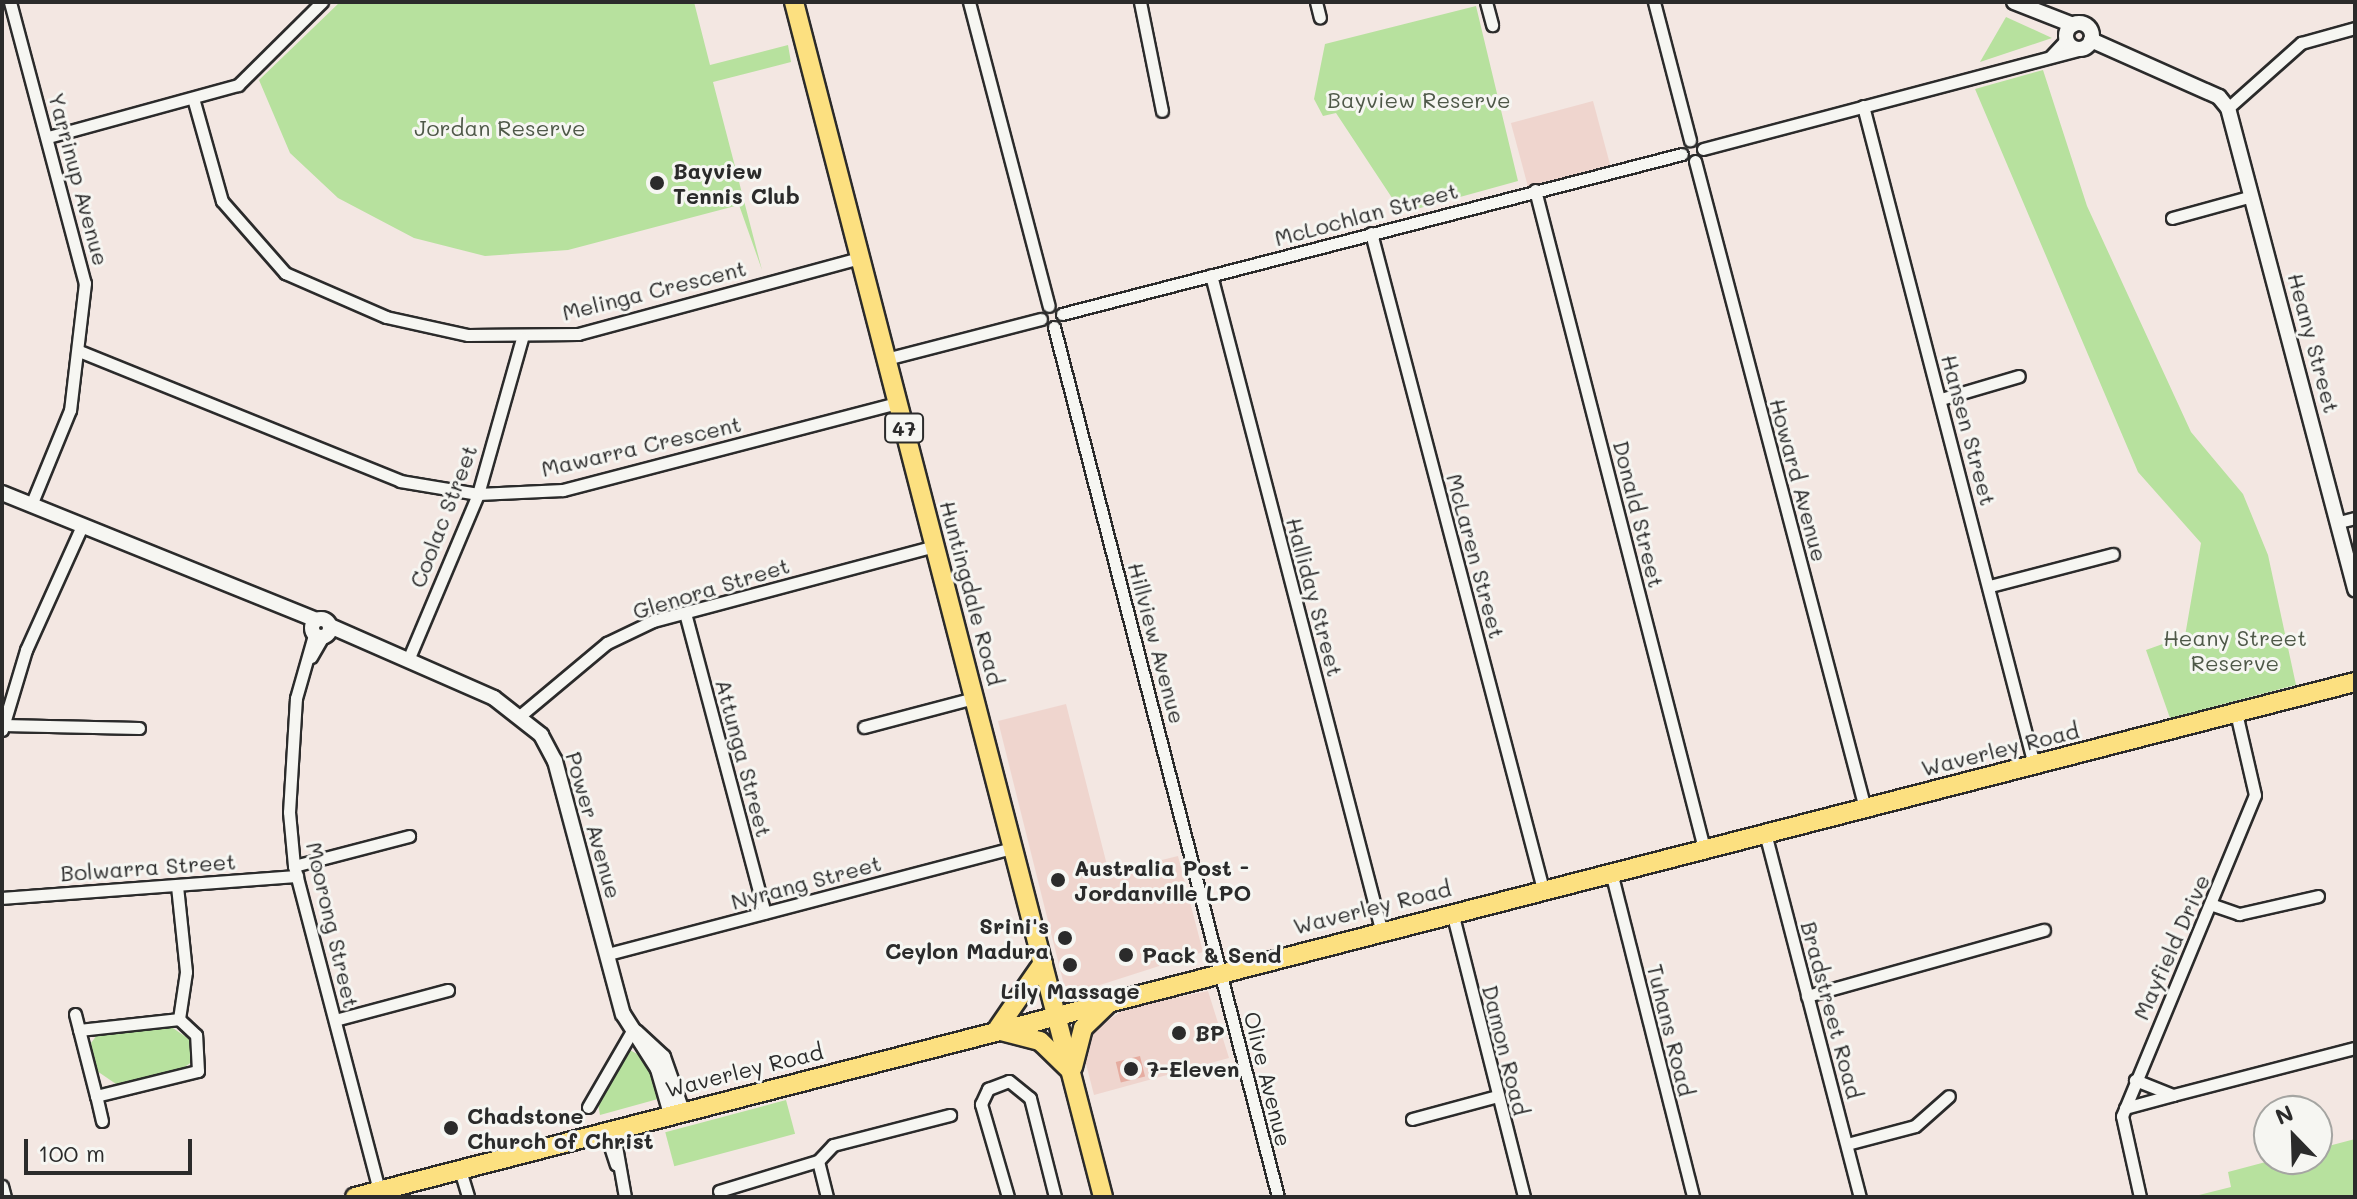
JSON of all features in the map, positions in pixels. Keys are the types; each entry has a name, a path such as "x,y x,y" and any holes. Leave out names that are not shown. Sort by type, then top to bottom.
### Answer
{"main road":[{"name":"Huntingdale Road","path":"794,2 1103,1197"},
{"name":"Waverley Road","path":"355,1197 1220,970 2355,682"},
{"path":"996,1030 1021,1005 1043,963"},
{"path":"1072,1072 1083,1028 1112,1000"},
{"path":"996,1030 1040,1041 1072,1072"}],"street":[{"name":"Yarrinup Avenue","path":"10,2 85,283 70,410 31,505"},
{"path":"48,137 238,85 322,2"},
{"path":"969,2 1049,306 1062,314 1054,327 1041,319"},
{"path":"1140,2 1162,111"},
{"path":"1316,2 1320,18"},
{"path":"1486,2 1492,25"},
{"path":"1654,2 1690,140 1703,149"},
{"path":"2014,2 2047,17 2087,44 2228,108 2301,43 2355,28"},
{"path":"2046,60 2069,32 2089,28 2087,44"},
{"path":"1690,140 1682,154 1695,161 1703,149 2046,60 2087,44"},
{"name":"Melinga Crescent","path":"193,98 222,201 285,273 386,317 468,335 522,338 578,334 860,258"},
{"name":"Hansen Street","path":"1863,106 2034,765"},
{"name":"Heany Street","path":"2228,108 2355,590"},
{"name":"McLochlan Street","path":"1062,314 1682,154"},
{"name":"Howard Avenue","path":"1695,161 1865,808"},
{"name":"Donald Street","path":"1535,190 1704,848"},
{"path":"2172,218 2252,196"},
{"name":"McLaren Street","path":"1371,233 1543,889"},
{"name":"Halliday Street","path":"1211,275 1381,929"},
{"path":"886,359 1041,319 1049,306"},
{"name":"Hillview Avenue","path":"1054,327 1220,970"},
{"name":"Coolac Street","path":"408,660 478,494 522,338"},
{"name":"Mawarra Crescent","path":"79,351 400,481 478,494 563,490 898,403"},
{"path":"1941,399 2019,376"},
{"name":"Power Avenue","path":"2,493 284,610 320,631 364,642 408,660 522,714 555,761 632,1031 658,1069 676,1112"},
{"path":"2339,522 2355,518"},
{"path":"81,528 26,650 2,728 139,728"},
{"name":"Glenora Street","path":"522,714 607,643 685,613 935,546"},
{"path":"1990,586 2113,554"},
{"name":"Attunga Street","path":"685,613 765,913"},
{"name":"Moorong Street","path":"320,631 295,712 289,812 296,871 379,1191"},
{"path":"864,727 974,698"},
{"name":"Mayfield Drive","path":"2140,1197 2125,1108 2213,905 2255,795 2236,713"},
{"name":"Bradstreet Road","path":"1765,833 1860,1197"},
{"name":"Bolwarra Street","path":"2,898 177,886 296,871 409,836"},
{"name":"Nyrang Street","path":"608,954 1013,848"},
{"name":"Tuhans Road","path":"1611,872 1693,1197"},
{"path":"177,886 186,972 179,1019"},
{"path":"2213,905 2239,914 2318,896"},
{"name":"Damon Road","path":"1452,912 1524,1197"},
{"path":"1807,996 2044,930"},
{"name":"Olive Avenue","path":"1220,970 1278,1197"},
{"path":"335,1020 448,990"},
{"path":"75,1014 102,1121"},
{"path":"79,1030 179,1019 196,1035 198,1071 96,1096"},
{"path":"588,1107 632,1031"},
{"path":"2125,1108 2355,1048"},
{"path":"2135,1080 2173,1095"},
{"path":"1008,1197 981,1104 988,1089 1009,1081 1030,1098 1055,1197"},
{"path":"1412,1119 1497,1096"},
{"path":"1847,1144 1915,1126 1949,1096"},
{"path":"719,1189 818,1161 833,1145 949,1113"},
{"path":"609,1130 625,1197"},
{"path":"818,1161 827,1197"},
{"path":"460,1170 468,1197"},
{"path":"2,1186 5,1197"}],"shaded area":[{"path":"1593,101 1611,169 1529,191 1511,123"},
{"path":"1066,704 1109,873 1178,856 1203,952 1075,993 1064,985 998,721"},
{"name":"BP","path":"1208,991 1229,1058 1094,1095 1084,1056 1092,1031 1128,1007"}],"green space":[{"name":"Jordan Reserve","path":"340,2 694,2 710,65 788,45 791,62 713,82 762,270 739,205 568,250 485,256 414,238 338,198 290,153 259,80"},
{"name":"Bayview Reserve","path":"1476,6 1518,181 1402,213 1336,113 1323,116 1314,99 1325,44"},
{"path":"2006,17 2052,38 1980,62"},
{"name":"Heany Street Reserve","path":"2043,70 2087,206 2191,432 2243,494 2268,555 2296,685 2170,718 2146,650 2185,636 2201,543 2138,472 1975,89"},
{"path":"170,1026 189,1039 193,1061 182,1069 116,1084 97,1071 91,1043 97,1035"},
{"path":"628,1049 650,1061 658,1099 600,1115 597,1098"},
{"path":"786,1100 795,1134 674,1166 665,1132"},
{"path":"2355,1139 2355,1197 2191,1197 2231,1187 2228,1172 2253,1165 2253,1175 2333,1175 2333,1145"}],"building":[{"name":"7-Eleven","path":"1140,1056 1145,1076 1121,1082 1116,1062"}],"place":[{"name":"Bayview Tennis Club","path":"657,183"},
{"name":"Australia Post - Jordanville LPO","path":"1058,880"},
{"name":"Srini's Ceylon Madura","path":"1065,938"},
{"name":"Pack & Send","path":"1126,955"},
{"name":"Lily Massage","path":"1070,965"},
{"name":"BP","path":"1179,1033"},
{"name":"7-Eleven","path":"1131,1069"},
{"name":"Chadstone Church of Christ","path":"451,1128"}]}
